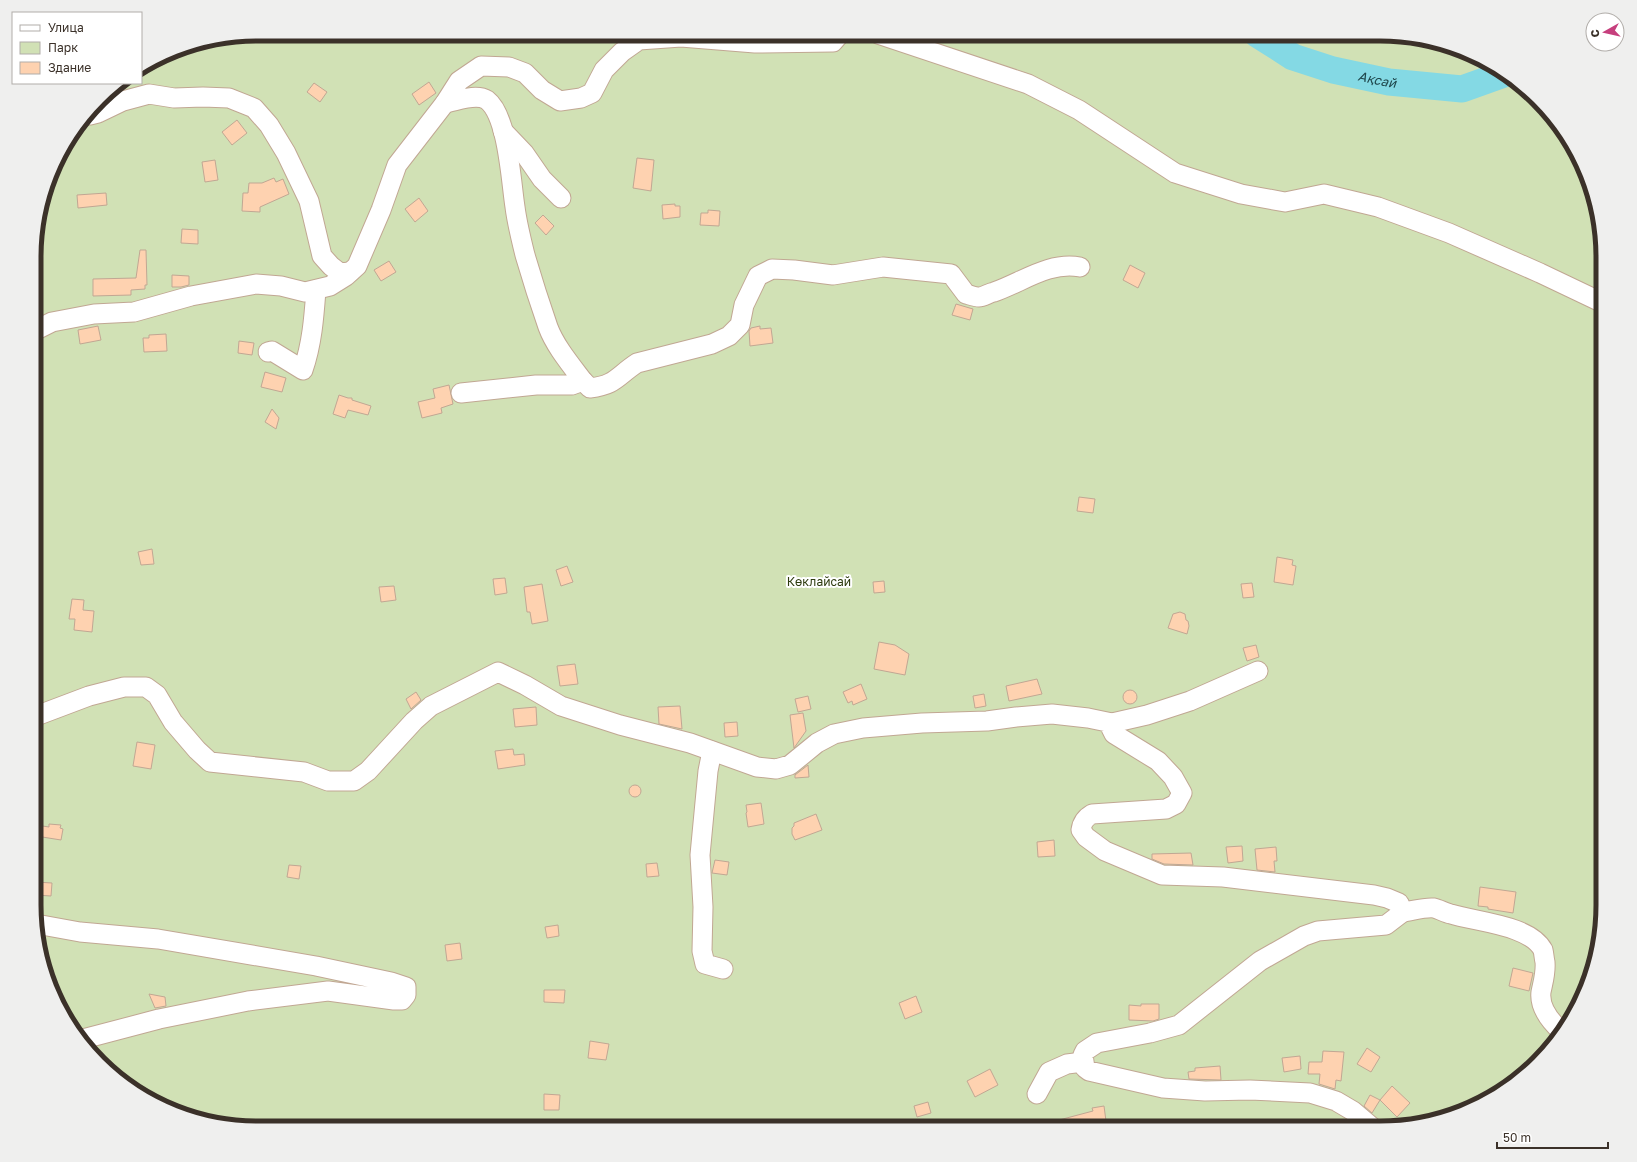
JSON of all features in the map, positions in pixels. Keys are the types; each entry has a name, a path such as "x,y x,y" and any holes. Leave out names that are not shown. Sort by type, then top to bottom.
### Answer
{"street":[{"path":"41,328 52,322 94,314 134,312 192,296 256,284 281,286 305,292 330,286 357,266 381,210 397,165 445,103 459,81 481,66 509,67 525,73 542,90 560,101 581,98 592,93 604,70 622,52 638,41"},
{"path":"730,41 755,43 834,41"},
{"path":"899,41 1028,84 1079,110 1175,173 1241,194 1285,202 1324,194 1378,207 1449,233 1540,273 1596,300"},
{"path":"96,114 123,101 149,94 174,98 228,98 254,108 269,125 286,153 309,201 322,256 340,273 350,272"},
{"path":"445,103 473,97 486,100 494,109 503,131 506,144 515,209 525,255 549,329 568,362 590,388 604,386 619,379 628,369 637,363 712,344 729,336 740,325 744,305 758,276 772,269 833,275 883,267 951,274 966,294 978,297 1000,290 1032,274 1050,269 1072,266 1080,267"},
{"path":"503,131 524,152 542,179 561,198"},
{"path":"268,352 272,352 303,370 309,353 316,290"},
{"path":"461,393 542,384 572,385 583,381"},
{"path":"41,714 89,696 124,688 146,687 157,695 173,722 197,750 210,762 304,772 328,781 354,781 368,771 414,720 431,706 498,672 525,685 561,706 620,725 690,743 756,767 776,769 790,765 818,743 834,734 863,728 922,723 987,721 1052,714 1088,718 1112,723 1147,715 1190,701 1258,671"},
{"path":"1112,723 1111,728 1114,734 1158,761 1173,777 1182,793 1176,804 1166,809 1092,814 1088,817 1082,824 1080,830 1086,837 1105,851 1162,875 1223,877 1374,895 1387,898 1398,903 1403,912"},
{"path":"712,751 708,771 700,854 702,951 705,964 723,969"},
{"path":"1365,1121 1353,1111 1336,1101 1310,1093 1250,1090 1205,1091 1163,1088 1089,1071 1085,1068 1083,1055 1085,1051 1097,1043 1150,1033 1179,1025 1260,961 1304,936 1318,932 1386,926 1403,912 1434,908 1452,915 1505,927 1535,940 1543,951 1546,969 1541,994 1542,1004 1552,1023 1558,1028"},
{"path":"42,925 80,932 166,940 316,966 391,982 406,987 406,995 402,1000 328,992 248,1001 159,1019 87,1038"},
{"path":"1037,1094 1049,1072 1067,1064 1083,1062"}],"green space":[{"name":"Көклайсай","path":"243,41 1394,41 1422,45 1449,52 1476,63 1500,77 1533,104 1560,137 1574,161 1589,201 1596,243 1596,919 1592,947 1585,974 1574,1001 1560,1025 1533,1058 1500,1085 1476,1099 1436,1114 1394,1121 243,1121 215,1117 188,1110 161,1099 137,1085 104,1058 77,1025 63,1001 48,961 41,919 41,243 48,201 57,174 77,137 104,104 128,84 142,84 142,74 161,63 201,48"}],"building":[{"path":"429,82 436,93 419,105 412,94"},
{"path":"314,83 327,92 320,102 307,92"},
{"path":"237,120 247,133 232,145 222,132"},
{"path":"637,158 654,160 651,191 633,188"},
{"path":"215,160 218,180 205,182 202,162"},
{"path":"274,178 276,182 283,179 289,194 260,207 260,212 242,211 243,193 248,193 249,183 262,183"},
{"path":"106,193 107,205 78,208 77,195"},
{"path":"419,198 428,211 415,222 405,209"},
{"path":"675,204 675,206 680,206 680,217 663,219 662,205"},
{"path":"708,210 720,211 719,226 700,225 701,213 708,213"},
{"path":"543,215 554,226 546,235 535,223"},
{"path":"182,229 198,230 198,244 181,243"},
{"path":"140,250 146,250 147,285 145,285 145,289 131,290 131,295 93,296 93,279 136,278"},
{"path":"389,261 396,272 381,281 374,270"},
{"path":"1130,265 1145,273 1138,288 1123,280"},
{"path":"172,275 189,276 189,285 172,287"},
{"path":"956,304 973,309 970,320 952,315"},
{"path":"98,326 101,340 80,344 78,330"},
{"path":"760,326 760,329 771,328 773,343 750,346 749,331 751,328"},
{"path":"166,334 167,351 144,352 143,338 149,338 149,335"},
{"path":"239,341 254,343 252,355 238,353"},
{"path":"265,372 286,378 282,392 261,387"},
{"path":"449,385 453,404 441,408 442,413 422,418 418,402 435,398 433,389"},
{"path":"339,395 352,398 352,400 371,406 368,415 348,410 345,418 333,414"},
{"path":"272,409 279,418 276,429 265,422"},
{"path":"1079,497 1095,499 1093,513 1077,511"},
{"path":"152,549 154,564 141,565 138,552"},
{"path":"1277,557 1293,560 1292,565 1296,566 1293,585 1274,582"},
{"path":"567,566 573,582 561,586 556,570"},
{"path":"505,578 507,593 495,595 493,579"},
{"path":"884,581 885,592 874,593 873,582"},
{"path":"1252,583 1254,597 1243,598 1241,584"},
{"path":"542,584 548,621 532,624 530,612 527,612 524,587"},
{"path":"394,586 396,600 381,602 379,587"},
{"path":"72,599 84,600 83,610 94,611 92,632 74,630 75,619 69,619"},
{"path":"1180,612 1185,614 1186,620 1188,621 1189,626 1187,634 1168,628 1173,614"},
{"path":"879,642 895,645 909,654 905,675 874,669"},
{"path":"1256,645 1259,657 1247,661 1243,648"},
{"path":"575,664 578,684 560,686 557,666"},
{"path":"1037,679 1042,694 1009,701 1006,686"},
{"path":"861,684 867,699 853,705 852,701 848,703 843,692"},
{"path":"1130,690 1135,692 1137,697 1135,702 1130,704 1125,702 1123,697 1125,692"},
{"path":"416,692 421,700 411,709 406,699"},
{"path":"984,694 986,706 975,708 973,696"},
{"path":"808,696 811,709 798,712 795,699"},
{"path":"680,706 682,729 659,724 658,707"},
{"path":"536,707 537,725 515,727 513,709"},
{"path":"803,713 806,731 794,748 790,715"},
{"path":"737,722 738,736 725,737 724,723"},
{"path":"137,742 155,745 151,769 133,766"},
{"path":"513,749 514,755 524,754 525,765 498,769 495,751"},
{"path":"808,765 809,777 795,778 795,775"},
{"path":"633,785 637,785 641,791 637,797 633,797 629,793 629,789"},
{"path":"761,803 764,824 748,827 746,805"},
{"path":"816,814 822,830 795,840 792,834 794,823"},
{"path":"49,824 61,825 60,828 63,829 61,840 41,837 41,826 49,827"},
{"path":"1054,840 1055,856 1038,857 1037,842"},
{"path":"1242,846 1243,861 1228,863 1226,847"},
{"path":"1276,847 1277,861 1274,861 1275,872 1257,870 1255,849"},
{"path":"1191,853 1193,865 1164,864 1152,859 1152,854"},
{"path":"715,860 729,862 727,875 712,873"},
{"path":"657,863 659,876 647,877 646,864"},
{"path":"289,865 301,866 299,879 287,877"},
{"path":"41,882 52,883 51,896 41,895"},
{"path":"1480,887 1516,892 1513,913 1478,906"},
{"path":"558,925 559,936 547,938 545,927"},
{"path":"460,943 462,959 447,961 445,945"},
{"path":"1513,968 1533,973 1529,991 1509,986"},
{"path":"544,990 565,990 564,1003 544,1002"},
{"path":"149,994 165,997 166,1006 155,1008"},
{"path":"916,996 922,1012 905,1019 899,1003"},
{"path":"1141,1004 1159,1004 1159,1019 1153,1021 1129,1020 1129,1005 1141,1006"},
{"path":"590,1041 609,1044 606,1060 588,1058"},
{"path":"1367,1048 1380,1057 1371,1072 1357,1064"},
{"path":"1323,1051 1344,1052 1341,1081 1336,1080 1335,1089 1319,1084 1320,1074 1308,1074 1309,1062 1322,1062"},
{"path":"1300,1056 1301,1069 1284,1072 1282,1058"},
{"path":"1220,1066 1221,1080 1189,1079 1188,1072 1195,1071 1195,1068"},
{"path":"990,1069 998,1085 975,1097 967,1081"},
{"path":"1392,1086 1410,1103 1397,1117 1380,1100"},
{"path":"544,1094 560,1095 559,1110 544,1110"},
{"path":"1370,1095 1380,1100 1372,1113 1364,1106"},
{"path":"928,1102 931,1113 917,1117 914,1106"},
{"path":"1104,1106 1106,1121 1055,1121 1093,1111 1092,1108"}],"waterway":[{"name":"Ақсай","path":"1268,41 1293,57 1333,70 1389,82 1462,89 1498,76"}]}
